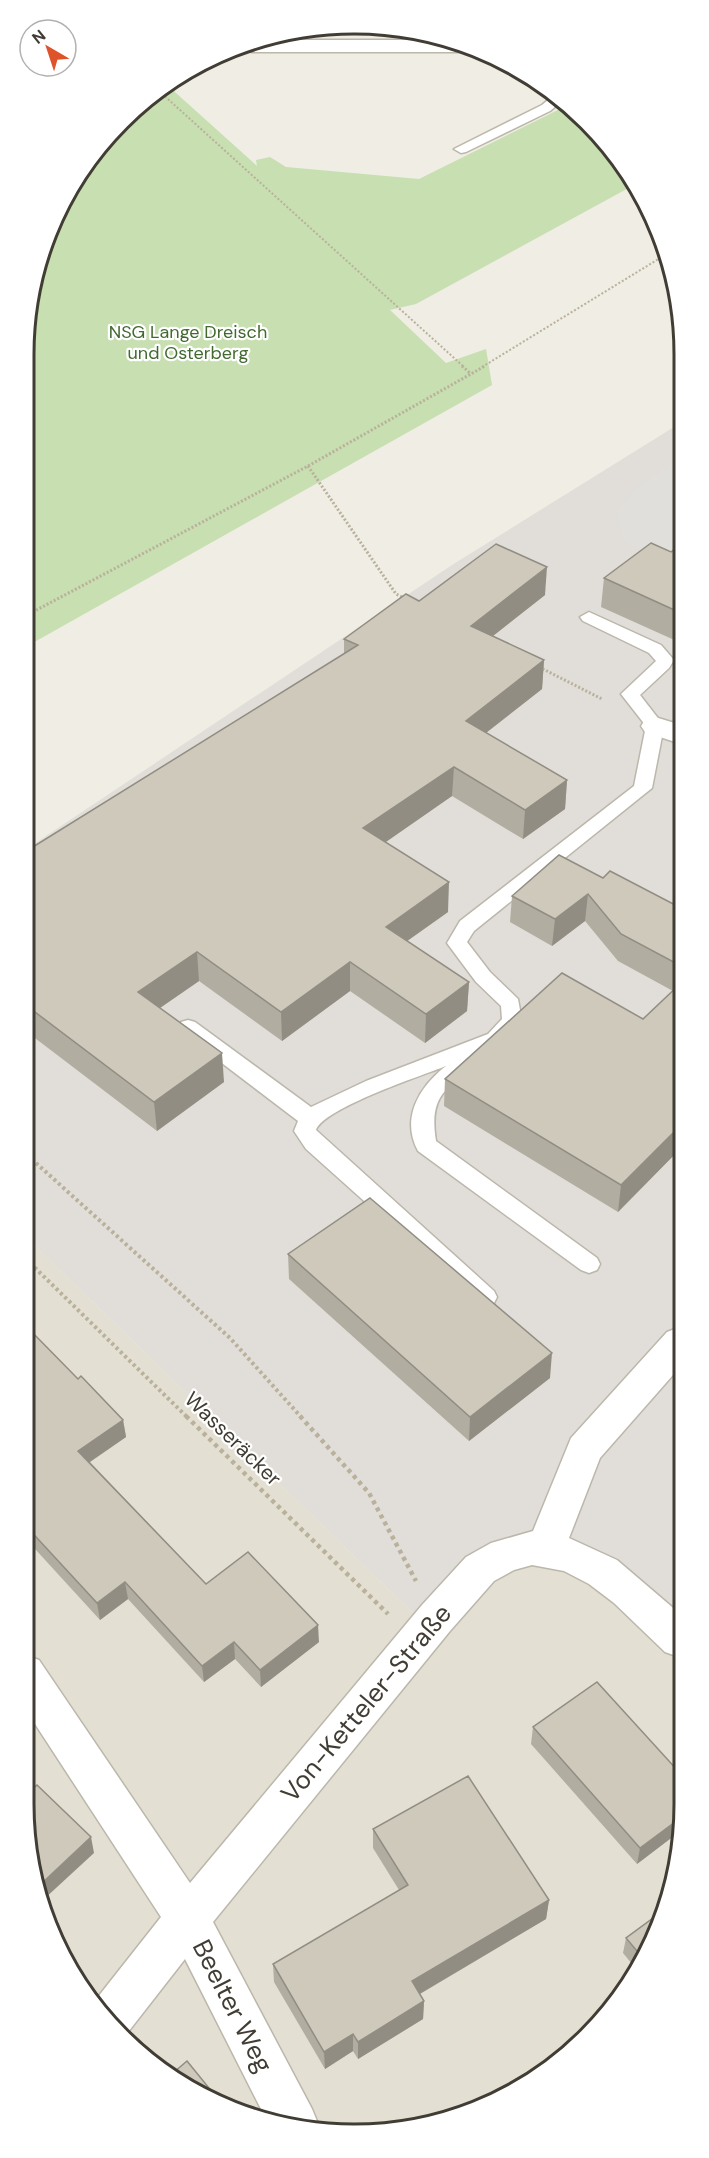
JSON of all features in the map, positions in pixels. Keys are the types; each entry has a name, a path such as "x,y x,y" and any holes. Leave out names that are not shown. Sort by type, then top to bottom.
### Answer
{"street":[{"path":"269,46 440,46"},
{"path":"545,1550 584,1449 674,1349"},
{"name":"Von-Ketteler-Straße","path":"114,2014 188,1919 427,1630 471,1578 490,1562 519,1551 545,1550 571,1555 603,1572 636,1598 674,1634"},
{"name":"Beelter Weg","path":"34,1687 188,1919 290,2117"}],"lane":[{"path":"461,149 552,103"},
{"path":"589,617 663,656 663,664 630,694 668,730 643,788 467,926 457,943 483,977 511,1004 512,1021 499,1038 430,1090 421,1118 426,1145 589,1264"},
{"path":"188,1027 310,1118"},
{"path":"498,1308 314,1143 305,1131 310,1118 374,1086 499,1038"}],"path":[{"path":"165,97 471,374"},
{"path":"34,611 308,466 471,374 660,258"},
{"path":"308,466 396,594 406,599"},
{"path":"531,663 668,730"},
{"path":"34,1161 230,1338 369,1494 427,1630"},
{"name":"Wasseräcker","path":"34,1267 427,1630"}],"shaded area":[{"path":"674,427 674,1618 617,1572 533,1536 421,1621 34,1245 34,844 452,565"},
{"path":"674,462 674,563 624,542 616,512 636,488"},
{"path":"34,1245 421,1621 479,1557 617,1572 674,1618 674,1824 664,1886 650,1926 632,1964 621,1981 581,2030 532,2070 477,2099 437,2113 396,2121 354,2124 313,2121 272,2113 232,2099 194,2081 177,2070 128,2030 77,1964 51,1906 37,1845 34,1804"}],"green space":[{"name":"NSG Lange Dreisch und Osterberg","path":"173,91 257,166 256,160 270,157 286,167 419,179 559,109 581,128 628,188 416,304 390,310 446,363 486,349 492,385 34,642 34,354 37,313 45,272 59,232 77,194 88,177 128,128"}],"building":[{"path":"651,543 671,552 674,550 674,610 604,578"},
{"path":"496,544 547,567 471,626 544,660 466,721 567,780 525,810 454,767 363,828 449,882 386,927 469,982 426,1014 350,962 281,1012 197,952 138,992 222,1053 154,1102 34,1011 34,846 358,645 344,639 406,594 419,601"},
{"path":"559,855 603,878 610,871 674,904 674,962 621,934 588,894 555,919 512,896"},
{"path":"562,973 643,1019 674,990 674,1132 621,1185 445,1079"},
{"path":"370,1198 552,1353 470,1417 288,1254"},
{"path":"34,1334 78,1379 81,1376 123,1420 78,1451 206,1584 248,1552 318,1625 260,1670 234,1642 202,1666 125,1582 97,1603 34,1535"},
{"path":"597,1682 674,1767 674,1823 640,1848 533,1727"},
{"path":"468,1776 549,1900 412,1981 424,2001 358,2042 353,2034 324,2052 273,1964 408,1885 373,1829"},
{"path":"37,1785 91,1837 44,1881 37,1845 34,1788"},
{"path":"653,1918 638,1952 626,1938"},
{"path":"187,2061 209,2088 194,2081 177,2070"}]}
